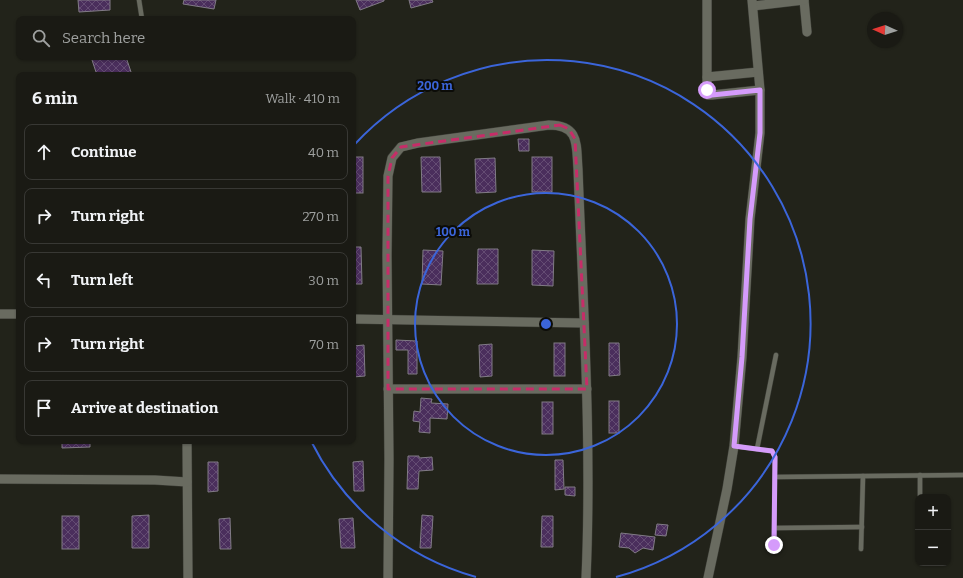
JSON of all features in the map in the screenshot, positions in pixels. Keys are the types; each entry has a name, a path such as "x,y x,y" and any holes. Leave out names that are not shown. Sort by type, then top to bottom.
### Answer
{"street":[{"path":"707,0 708,94 712,95 760,90"},
{"path":"708,578 727,489 734,446 742,357 750,219 760,133 760,90 752,3 804,0 807,32"},
{"path":"707,77 758,72"},
{"path":"388,578 388,176 392,158 401,147 418,143 549,125 560,125 569,129 575,139 578,169 587,389 589,517 586,578"},
{"path":"0,314 16,314"},
{"path":"356,319 584,323"},
{"path":"388,389 587,389"},
{"path":"187,444 188,578"},
{"path":"0,479 147,480 187,482"}],"lane":[{"path":"139,0 142,16"},
{"path":"757,449 776,355"},
{"path":"734,446 772,451 774,453 774,545"},
{"path":"920,475 920,494"},
{"path":"775,477 963,475"},
{"path":"861,549 863,476"},
{"path":"775,528 862,527"}],"highlighted area":[{"path":"560,125 569,129 575,139 587,389 388,389 388,176 392,158 401,147"}],"building":[{"path":"78,0 110,0 110,10 79,12"},
{"path":"184,0 216,0 214,9 183,4"},
{"path":"356,0 384,0 384,1 360,10"},
{"path":"409,0 432,0 433,2 411,8"},
{"path":"92,60 127,60 131,72 96,72"},
{"path":"518,139 529,139 529,151 519,151"},
{"path":"356,157 363,157 363,193 356,193"},
{"path":"421,157 440,157 441,192 422,192"},
{"path":"532,157 552,157 552,192 532,192"},
{"path":"495,158 496,192 476,193 475,159"},
{"path":"356,247 361,247 362,284 356,284"},
{"path":"478,249 498,249 498,284 477,284"},
{"path":"423,250 443,251 441,285 422,284"},
{"path":"532,250 554,251 553,286 532,285"},
{"path":"396,340 417,341 417,374 408,374 408,350 396,350"},
{"path":"554,343 565,343 565,376 554,376"},
{"path":"609,343 619,343 620,375 609,376"},
{"path":"492,344 492,376 480,377 479,345"},
{"path":"364,345 365,376 356,377 356,346"},
{"path":"421,398 432,399 431,403 448,404 447,419 430,418 430,433 419,432 420,422 413,421 414,411 420,412"},
{"path":"609,401 619,401 619,433 609,433"},
{"path":"542,402 553,402 553,434 542,434"},
{"path":"62,444 90,444 90,447 62,448"},
{"path":"408,456 419,456 419,458 432,457 433,470 419,471 418,489 407,489"},
{"path":"555,460 563,460 564,489 555,490"},
{"path":"363,461 364,491 354,491 353,462"},
{"path":"208,462 218,462 218,491 208,492"},
{"path":"565,487 575,487 575,496 565,495"},
{"path":"149,515 149,548 132,548 132,516"},
{"path":"422,515 433,516 431,548 420,548"},
{"path":"62,516 79,516 79,549 62,549"},
{"path":"542,516 553,516 553,547 541,547"},
{"path":"230,518 231,549 220,549 219,519"},
{"path":"353,518 355,548 341,548 339,519"},
{"path":"657,524 668,525 666,536 655,535"},
{"path":"621,533 655,537 653,550 643,548 635,553 629,548 619,547"}],"route":[{"path":"707,90 708,94 712,95 760,90 760,133 750,219 742,357 734,446 772,451 774,453 774,545"}]}
